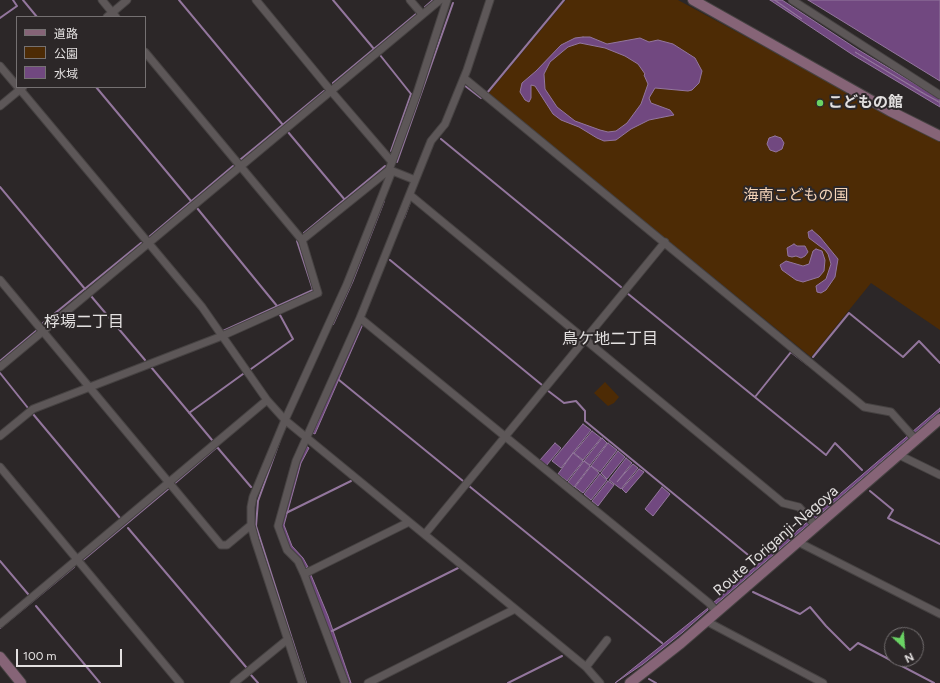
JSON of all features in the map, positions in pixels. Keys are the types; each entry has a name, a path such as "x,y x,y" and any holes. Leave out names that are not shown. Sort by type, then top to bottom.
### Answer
{"main road":[{"path":"693,0 890,111 940,136"},
{"name":"Route Toriganji-Nagoya","path":"630,683 706,622 798,542 813,523 899,455 913,437 940,419"},
{"path":"0,658 21,683"}],"street":[{"path":"102,0 112,16 127,0"},
{"path":"256,0 392,162"},
{"path":"410,0 422,14"},
{"path":"0,367 440,0"},
{"path":"302,683 251,525 253,497 285,420 347,284 391,170 392,162 447,0"},
{"path":"345,683 304,574 298,561 287,550 278,526 296,461 360,318 431,141 445,124 464,78 490,0"},
{"path":"792,0 940,95"},
{"path":"0,436 33,409 222,336 318,293 302,240 146,53"},
{"path":"0,66 16,84"},
{"path":"464,78 864,407 891,412 913,437"},
{"path":"0,106 18,88"},
{"path":"20,88 202,307 267,400 285,420 586,667 600,683"},
{"path":"391,170 416,180"},
{"path":"302,240 391,170"},
{"path":"410,195 783,503 799,507 813,523"},
{"path":"425,534 665,242"},
{"path":"0,280 221,546 227,545 251,525"},
{"path":"360,318 709,603 717,612"},
{"path":"0,624 267,400"},
{"path":"899,455 940,475"},
{"path":"0,467 180,683"},
{"path":"304,574 409,522"},
{"path":"798,542 940,614"},
{"path":"368,683 515,609"},
{"path":"706,622 823,683"},
{"path":"234,683 288,639"},
{"path":"586,667 607,640"}],"green space":[{"name":"海南こどもの国","path":"566,0 678,0 940,142 940,330 871,283 811,357 488,94"},
{"path":"605,382 619,397 614,403 608,406 594,393"}],"water":[{"path":"770,0 774,0 802,19 775,0 782,0 857,49 940,99 940,102 930,97 940,103 940,107 853,55"},
{"path":"808,0 940,0 940,81"},
{"path":"590,37 607,44 640,38 649,42 658,40 673,44 695,58 702,71 699,83 692,90 688,91 655,88 649,98 651,103 670,110 674,115 649,120 631,129 616,140 604,141 579,127 561,120 553,114 535,86 531,85 531,98 529,102 525,100 520,92 522,83 561,45 575,38","holes":["580,43 605,48 625,56 638,64 645,74 644,75 648,84 641,104 627,123 616,131 608,132 575,121 557,107 545,89 544,74 550,62 568,47"]},
{"path":"775,136 781,138 784,143 782,149 776,152 770,150 767,144 769,138"},
{"path":"812,230 820,237 838,259 835,277 826,290 821,293 817,292 816,286 826,279 831,264 825,250 809,238 808,232"},
{"path":"794,244 797,246 805,246 808,252 805,256 801,258 796,256 788,256 787,248"},
{"path":"816,249 822,251 825,260 824,271 819,277 803,282 796,280 782,270 780,265 786,261 803,266 809,264 813,251"},
{"path":"360,323 363,324 315,434 313,433"},
{"path":"940,408 940,411 715,605 713,603"},
{"path":"583,424 591,430 561,468 552,461"},
{"path":"592,431 601,438 583,460 574,453"},
{"path":"602,438 607,443 590,465 584,461"},
{"path":"555,443 561,448 546,466 540,460"},
{"path":"608,443 617,450 600,472 591,466"},
{"path":"306,446 309,448 301,463 284,525 292,546 303,558 308,567 305,568 289,547 281,525 299,462"},
{"path":"618,451 625,457 607,479 601,473"},
{"path":"573,453 583,461 567,481 558,474"},
{"path":"626,458 632,463 617,482 633,464 638,468 621,489 609,480"},
{"path":"584,461 590,466 574,487 568,482"},
{"path":"591,466 599,473 583,493 575,487"},
{"path":"639,469 644,472 626,493 622,489"},
{"path":"600,474 607,480 591,500 584,494"},
{"path":"608,481 614,485 598,506 592,501"},
{"path":"662,487 670,494 653,516 645,509"},
{"path":"311,575 328,616 351,683 349,683 308,577"},
{"path":"708,608 708,610 683,632 643,664 615,683"}],"waterway":[{"path":"0,18 17,6 13,0"},
{"path":"23,0 36,16"},
{"path":"179,0 283,125"},
{"path":"333,0 374,49"},
{"path":"425,7 433,0"},
{"path":"487,93 564,0"},
{"path":"397,162 453,3"},
{"path":"333,83 416,14"},
{"path":"380,55 411,94 391,151"},
{"path":"464,86 481,98"},
{"path":"97,88 191,201"},
{"path":"241,159 324,91"},
{"path":"288,132 345,200"},
{"path":"441,139 621,287"},
{"path":"149,237 233,166"},
{"path":"304,233 385,166"},
{"path":"0,187 85,289"},
{"path":"333,324 353,280 384,201"},
{"path":"404,218 410,202"},
{"path":"197,208 277,306"},
{"path":"223,331 313,290 297,241"},
{"path":"43,323 141,243"},
{"path":"390,260 542,385"},
{"path":"627,293 826,455 835,443 862,470"},
{"path":"91,296 145,360"},
{"path":"813,357 849,313 903,357 919,341 940,363"},
{"path":"251,369 293,339 280,315"},
{"path":"0,361 36,331"},
{"path":"755,397 791,352 808,365"},
{"path":"151,367 212,440"},
{"path":"0,373 28,408"},
{"path":"189,413 243,374"},
{"path":"339,380 463,481"},
{"path":"547,390 564,403 576,401 585,411 585,421 753,559"},
{"path":"33,414 120,518"},
{"path":"280,440 258,501 256,526 306,683"},
{"path":"175,483 217,447 251,487"},
{"path":"286,513 351,481"},
{"path":"469,486 662,643"},
{"path":"83,560 168,489"},
{"path":"870,491 893,510 888,518 940,544"},
{"path":"128,528 246,667"},
{"path":"0,561 28,594"},
{"path":"0,628 74,567"},
{"path":"332,631 458,568"},
{"path":"753,592 800,614 810,607 826,626 850,650 858,643 934,683"},
{"path":"36,606 100,683"},
{"path":"508,683 562,656"},
{"path":"251,675 258,683"},
{"path":"649,679 656,683"}],"place":[{"name":"こどもの館","path":"820,103"}],"district":[{"name":"桴場二丁目","path":"84,322"},
{"name":"鳥ケ地二丁目","path":"610,339"}]}
